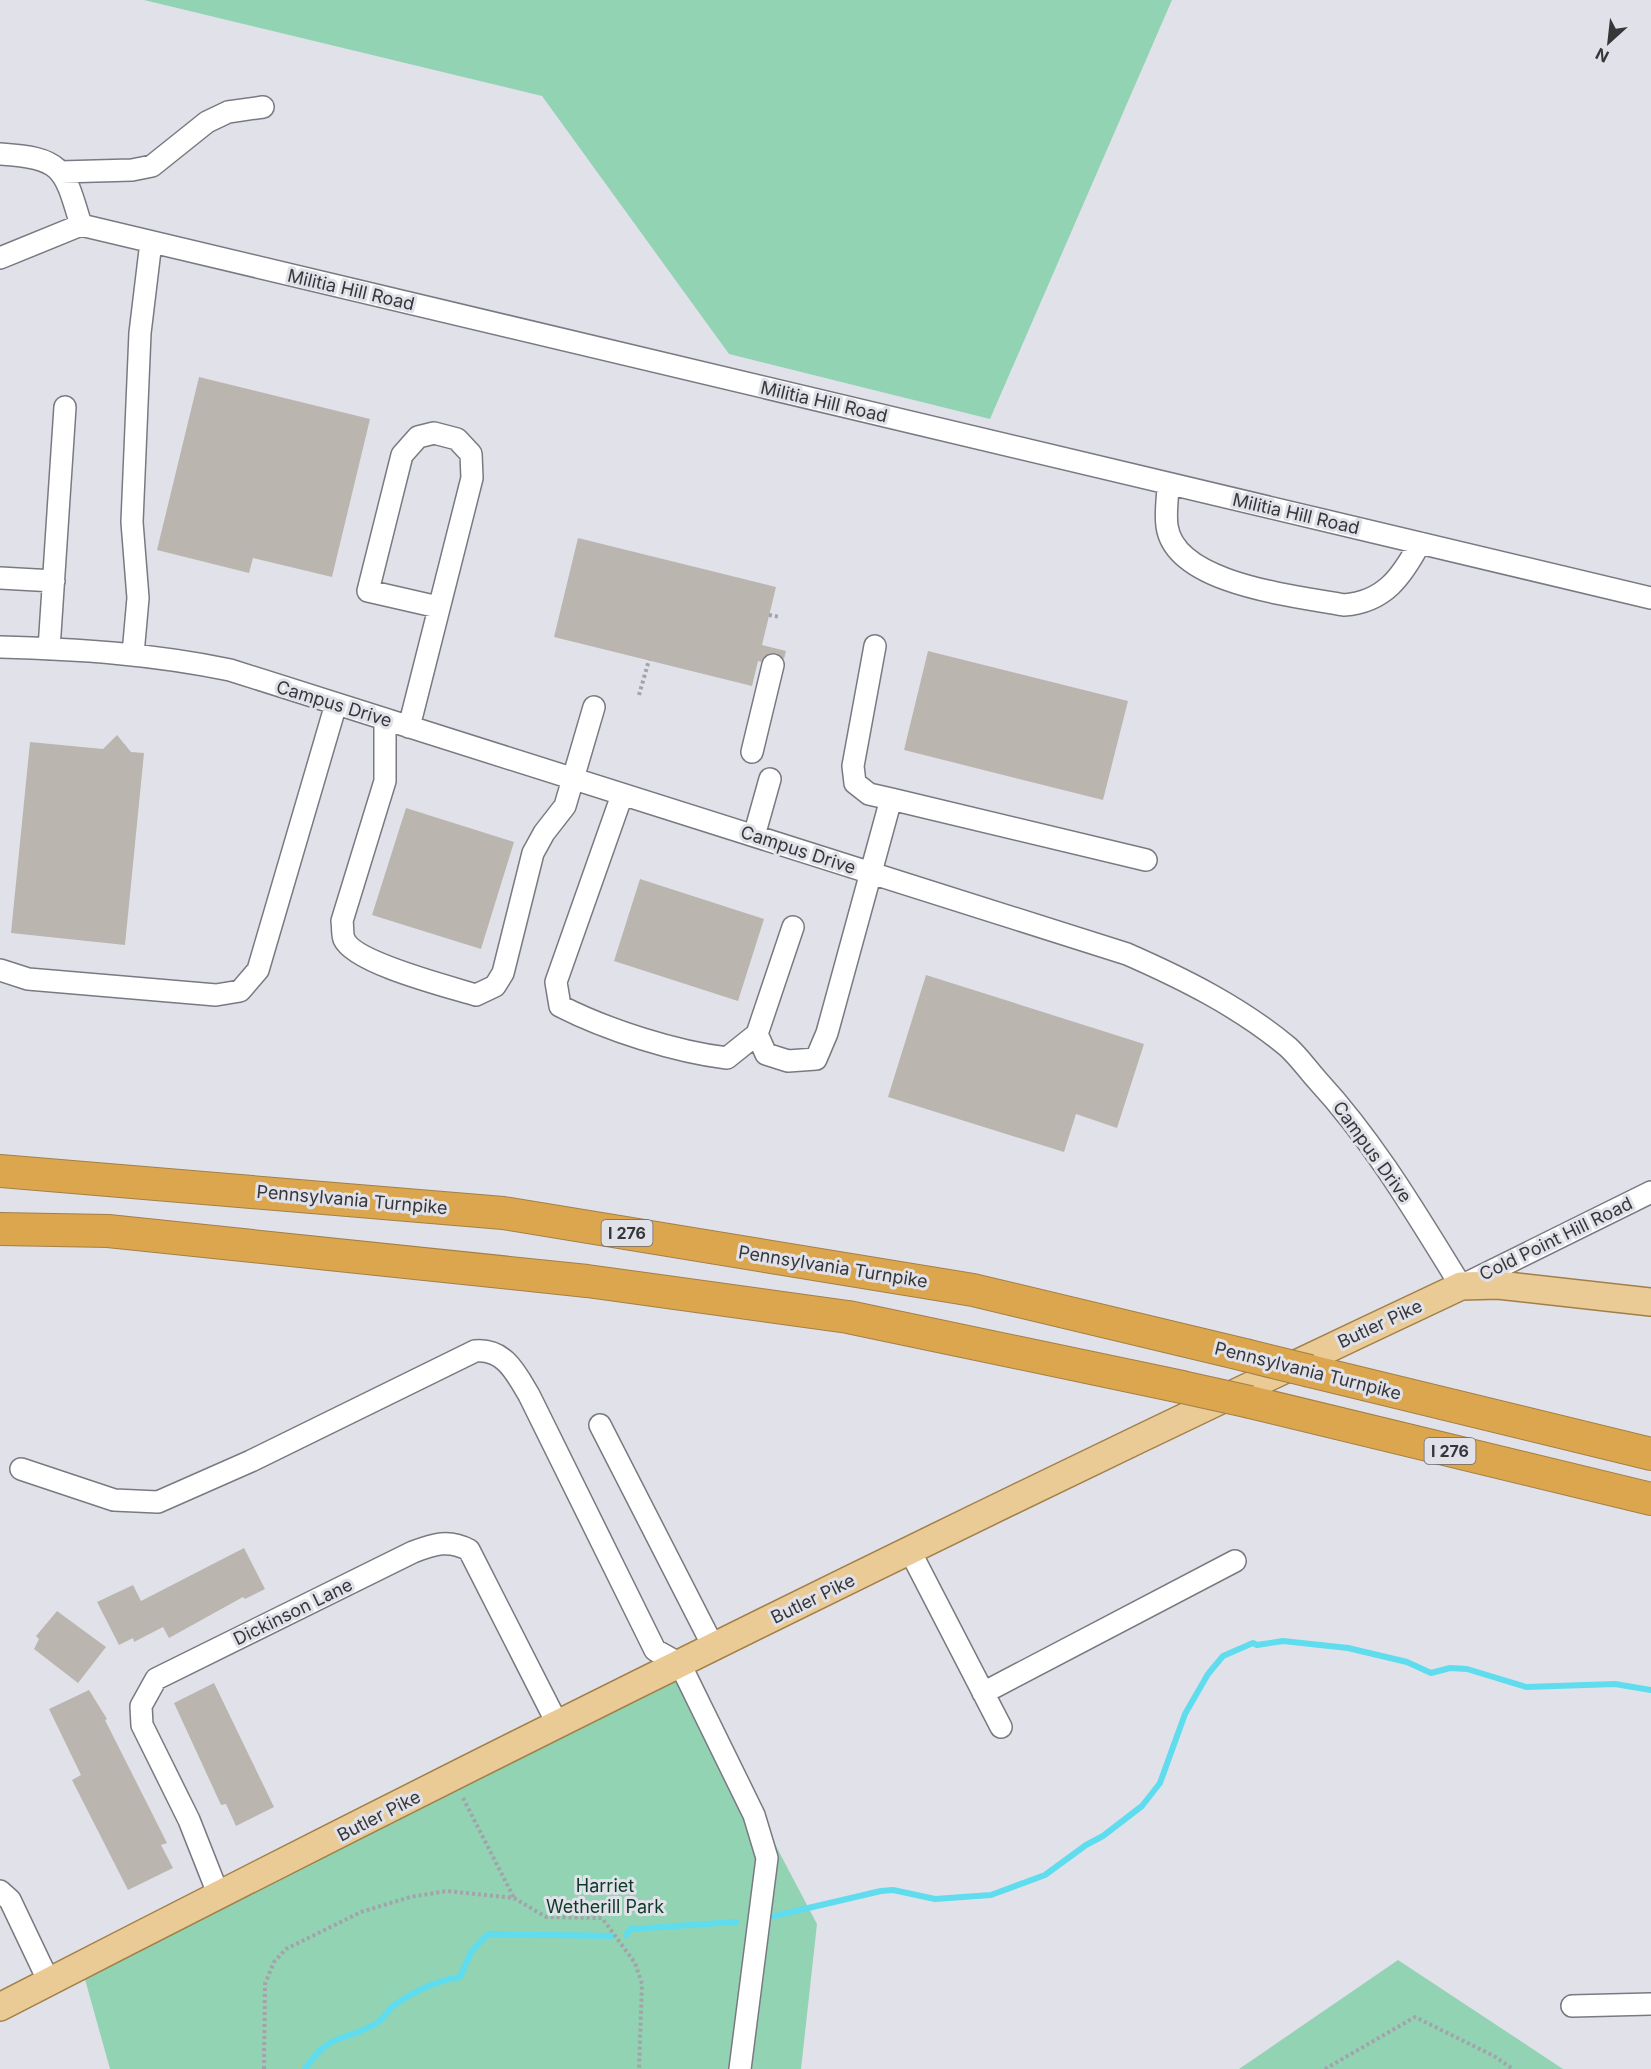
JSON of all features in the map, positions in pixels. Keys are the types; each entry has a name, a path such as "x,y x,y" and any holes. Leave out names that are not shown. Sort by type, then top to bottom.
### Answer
{"highway":[{"name":"Pennsylvania Turnpike","path":"0,1171 503,1213 973,1290 1651,1454"},
{"name":"I 276","path":"0,1229 108,1232 599,1283 848,1317 1250,1402 1651,1499"}],"main road":[{"name":"Butler Pike","path":"0,2007 714,1647 1166,1425 1461,1286 1498,1285 1651,1302"}],"street":[{"path":"60,172 132,170 152,165 207,122 228,112 262,107"},
{"path":"0,154 32,156 53,164 69,183 81,225 0,258"},
{"name":"Militia Hill Road","path":"81,225 1651,598"},
{"path":"133,654 138,598 132,522 140,333 151,242"},
{"path":"49,648 65,408"},
{"path":"409,727 472,478 471,454 457,439 434,433 418,437 402,455 368,591 438,607"},
{"path":"1168,484 1167,527 1175,544 1200,568 1235,584 1344,605 1361,604 1391,587 1404,571 1420,543"},
{"path":"0,578 54,581"},
{"path":"875,646 854,774 855,783 869,794 1146,860"},
{"name":"Campus Drive","path":"0,647 133,654 230,670 1127,954 1176,976 1226,1004 1288,1048 1349,1115 1393,1178 1461,1286"},
{"path":"752,752 773,665"},
{"path":"0,970 39,980 216,995 240,991 258,970 336,704"},
{"path":"385,719 385,781 342,921 344,939 355,953 375,962 476,995 495,986 503,973 532,853 565,806 571,778 594,707"},
{"path":"754,836 770,779"},
{"path":"622,795 556,982 560,1006 581,1017 696,1055 727,1058 758,1034 793,927"},
{"path":"758,1034 766,1054 788,1061 816,1059 827,1033 891,799"},
{"name":"Cold Point Hill Road","path":"1461,1286 1651,1192"},
{"path":"21,1469 114,1500 159,1502 251,1461 463,1356 485,1350 505,1359 514,1368 655,1650 680,1664 754,1815 767,1858 740,2069"},
{"path":"600,1425 714,1647"},
{"name":"Dickinson Lane","path":"219,1896 189,1820 142,1725 141,1706 156,1679 413,1552 434,1544 455,1543 469,1550 558,1725"},
{"path":"910,1551 1001,1727"},
{"path":"983,1693 1235,1561"},
{"path":"0,1891 10,1900 49,1982"},
{"path":"1572,2006 1651,2004"}],"path":[{"path":"769,615 780,617"},
{"path":"639,695 649,660"},
{"path":"453,1778 514,1898"},
{"path":"264,2069 265,1984 274,1962 286,1949 361,1912 410,1897 447,1892 514,1898 546,1917 602,1918 635,1963 642,1984 639,2069"},
{"path":"1325,2069 1414,2017 1494,2056 1513,2069"}],"green space":[{"path":"144,0 1172,0 990,419 729,354 542,96"},
{"name":"Harriet Wetherill Park","path":"680,1664 817,1924 801,2069 110,2069 81,1965"},
{"path":"1398,1960 1563,2069 1239,2069"}],"building":[{"path":"199,377 370,419 332,577 253,558 249,573 157,550"},
{"path":"578,538 776,587 762,645 786,651 784,659 777,653 770,653 761,662 758,661 752,686 554,637"},
{"path":"928,651 1128,701 1103,800 904,750"},
{"path":"117,735 131,752 144,753 125,945 11,933 30,742 103,749"},
{"path":"406,808 514,842 481,949 372,915"},
{"path":"640,879 764,919 738,1001 614,961"},
{"path":"926,975 1144,1044 1117,1128 1076,1114 1064,1152 888,1097"},
{"path":"244,1548 265,1589 245,1599 243,1597 169,1638 163,1627 134,1642 133,1638 119,1645 97,1602 133,1585 141,1601"},
{"path":"57,1611 106,1647 78,1683 34,1649 39,1639 36,1636"},
{"path":"214,1683 274,1807 236,1826 226,1804 221,1805 174,1703"},
{"path":"89,1690 107,1719 105,1720 167,1843 161,1845 173,1868 128,1890 72,1780 81,1775 49,1709"}],"waterway":[{"path":"774,1916 881,1891 893,1890 935,1899 991,1895 1045,1875 1086,1845 1103,1836 1142,1806 1160,1783 1185,1714 1208,1674 1223,1656 1253,1643 1257,1645 1283,1641 1348,1648 1407,1662 1431,1673 1450,1668 1467,1669 1526,1687 1615,1684 1651,1690"},
{"path":"626,1935 631,1929 736,1922"},
{"path":"305,2069 323,2048 338,2039 377,2023 393,2006 409,1996 433,1984 460,1977 471,1952 488,1934 612,1936"}]}
